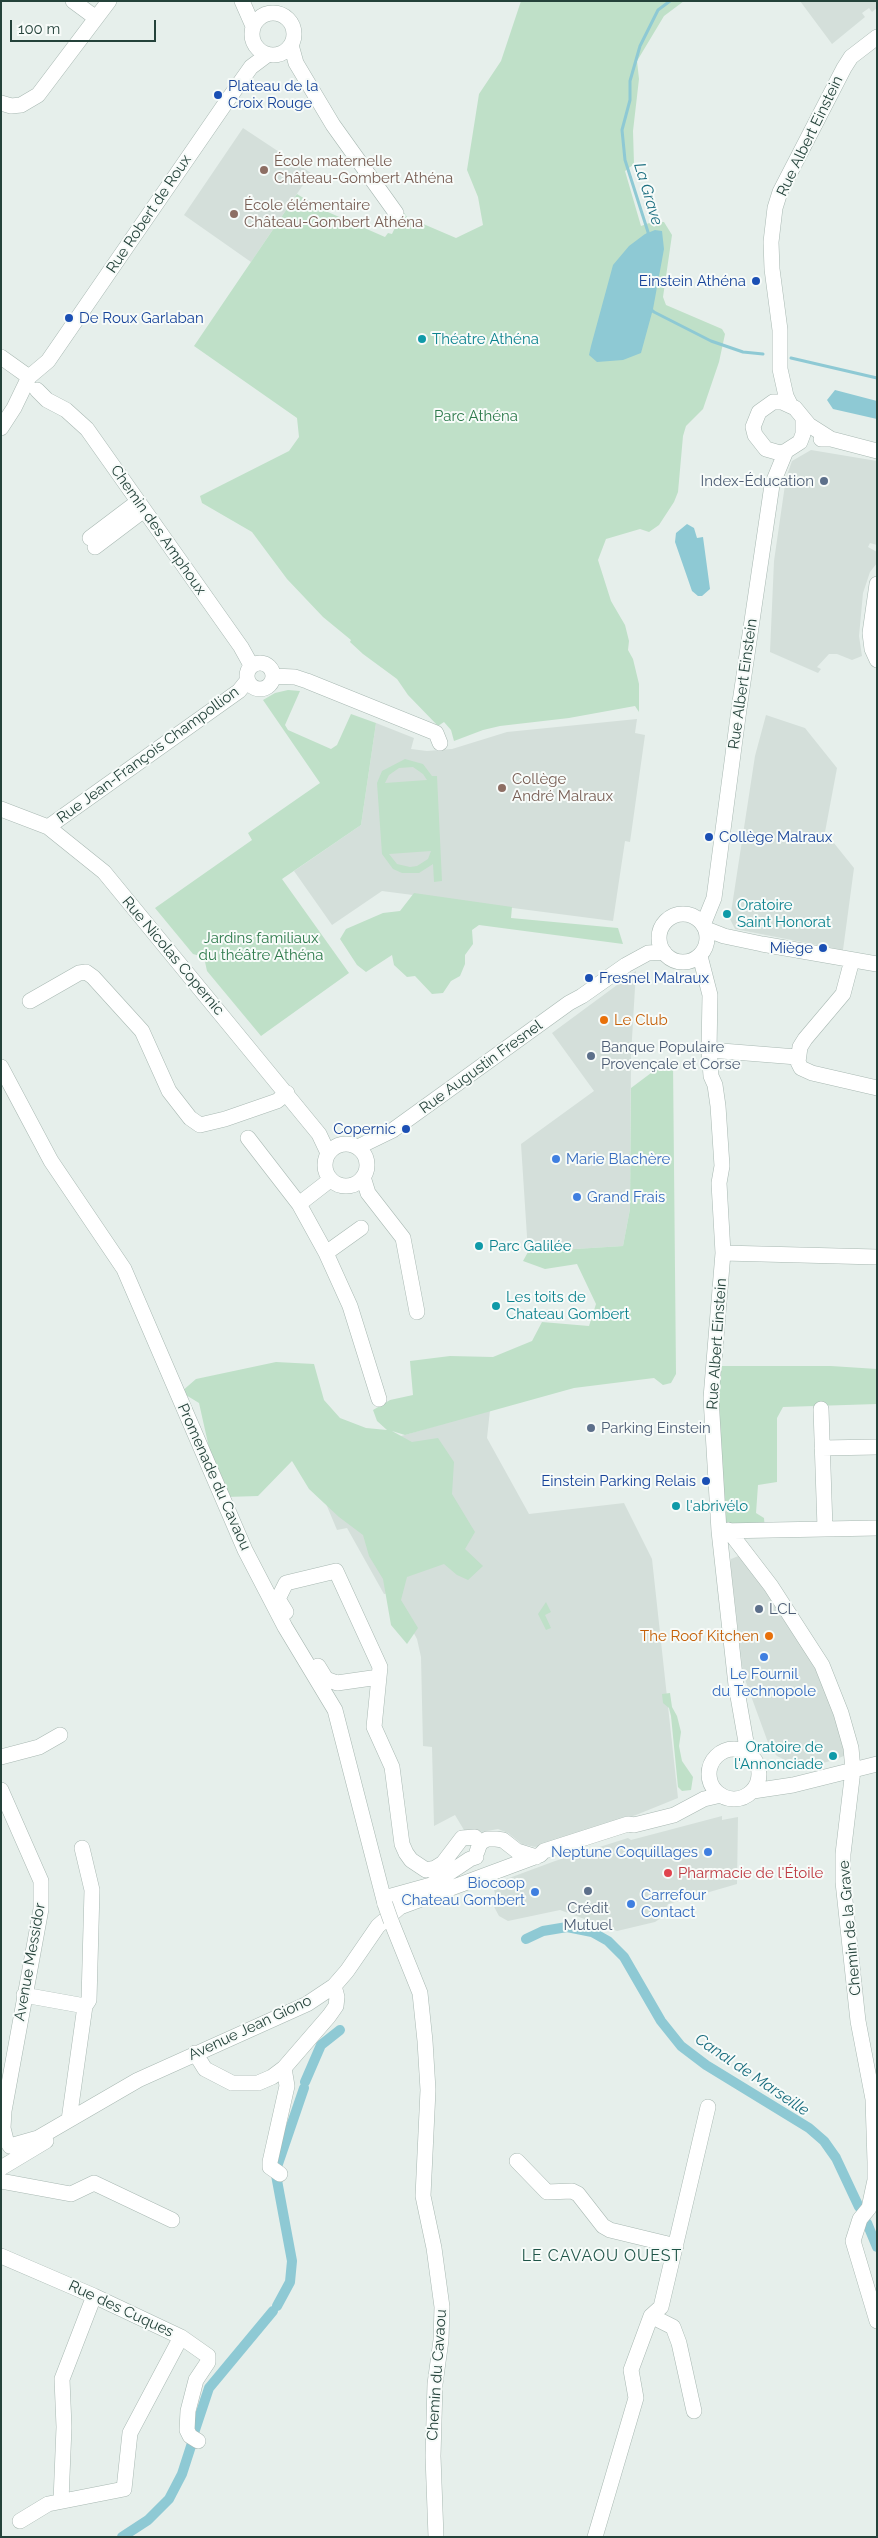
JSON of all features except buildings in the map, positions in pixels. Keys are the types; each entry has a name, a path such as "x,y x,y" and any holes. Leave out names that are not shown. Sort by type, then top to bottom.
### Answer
{"street":[{"path":"73,1 96,18"},
{"path":"1,103 11,106 22,106 38,95 109,1"},
{"path":"243,1 267,13 284,15 292,23 294,34 274,50"},
{"path":"243,1 253,26"},
{"path":"267,13 256,20 253,26 252,40 296,63 333,125 396,213"},
{"name":"Rue Albert Einstein","path":"790,404 786,396 780,369 780,330 772,269 771,242 780,192 844,68 851,57 877,37"},
{"name":"Rue Robert de Roux","path":"1,428 37,379 251,67 274,50"},
{"name":"Chemin des Amphoux","path":"1,357 37,379 47,400 66,410 87,429 241,647 251,665"},
{"name":"Rue Albert Einstein","path":"765,406 780,369"},
{"path":"831,439 803,418 790,404 773,402 765,406 759,412 754,427 757,439 766,449 780,453 800,442 831,439 877,451"},
{"path":"800,442 803,434 803,418"},
{"name":"Rue Albert Einstein","path":"766,449 772,485"},
{"name":"Rue Albert Einstein","path":"700,923 714,898 772,485 786,451"},
{"path":"93,542 141,506"},
{"path":"877,584 870,633 872,649 877,660"},
{"path":"264,663 270,668 273,676 270,684 262,689 253,688 247,681 247,671 251,665 264,663"},
{"path":"273,676 294,677 315,684 436,733 440,743"},
{"name":"Rue Jean-François Champollion","path":"48,827 239,691 247,681"},
{"name":"Rue Nicolas Copernic","path":"1,809 48,827 104,872 333,1149"},
{"path":"762,944 724,944 703,952 686,963 671,959 664,952 660,947 660,933 664,923 672,917 682,914 724,936 877,964"},
{"path":"700,923 708,938 703,952"},
{"name":"Rue Augustin Fresnel","path":"569,1003 578,993 660,933"},
{"name":"Rue Augustin Fresnel","path":"362,1153 569,1003 644,954 664,952"},
{"name":"Rue Albert Einstein","path":"703,952 710,995 709,1050 711,1076 708,1085 713,1165 719,1183 723,1253 712,1398 736,1685 746,1742 755,1762"},
{"path":"852,960 843,994 805,1039 797,1057 801,1068 812,1073 877,1088"},
{"name":"Rue Albert Einstein","path":"686,963 702,986 705,1023 709,1033"},
{"path":"30,1000 79,973 86,972 94,977 142,1031 169,1091 190,1118 200,1125 225,1119 277,1101 287,1093"},
{"path":"709,1050 797,1057"},
{"name":"Promenade du Cavaou","path":"1,1067 51,1161 124,1269 245,1550 289,1634 335,1710 388,1909"},
{"path":"248,1138 299,1204 326,1253 350,1306 378,1399"},
{"path":"346,1143 362,1153 367,1165 358,1181 342,1186 330,1180 324,1166 333,1149 346,1143"},
{"path":"299,1204 330,1180"},
{"path":"358,1181 403,1238 416,1312"},
{"path":"326,1253 361,1228"},
{"path":"723,1253 877,1257"},
{"path":"821,1409 825,1528"},
{"path":"822,1448 877,1447"},
{"path":"724,1531 877,1528"},
{"name":"Chemin de la Grave","path":"724,1531 771,1586 822,1665 841,1713 851,1748 853,1770 843,1865 858,2022 873,2099 875,2180 854,2241 877,2321"},
{"path":"379,1677 338,1683 326,1679 278,1599 286,1583 336,1571 373,1649 380,1667 379,1677 374,1727 392,1767 402,1844 411,1860 426,1870 436,1868 443,1863 462,1838 475,1837 484,1868 494,1873"},
{"name":"Rue Albert Einstein","path":"728,1750 734,1735 736,1685"},
{"path":"1,1757 39,1747 60,1735"},
{"path":"721,1795 711,1784 710,1777 714,1761 728,1750 746,1752 772,1777 780,1779 820,1778"},
{"path":"388,1909 494,1873 538,1856 544,1850 628,1824 634,1826 674,1815 704,1799 721,1795 734,1799 748,1796 753,1791 759,1775 755,1762"},
{"path":"753,1791 793,1785 877,1764"},
{"path":"674,1815 710,1777"},
{"name":"Avenue Messidor","path":"1,1790 41,1881 41,1909 3,2113 3,2128 6,2142"},
{"path":"388,1909 432,1885 470,1859 487,1839 503,1840 517,1850 538,1856"},
{"path":"69,2120 85,2006 89,2000 91,1970 92,1890 82,1848"},
{"name":"Avenue Jean Giono","path":"6,2142 38,2138 108,2098 195,2053 307,2004 334,1986 378,1926 388,1909"},
{"name":"Chemin du Cavaou","path":"388,1909 420,1993 427,2070 428,2090 423,2196 434,2248 442,2308 441,2340 435,2384 432,2456 436,2537"},
{"path":"195,2053 205,2069 232,2083 258,2083 284,2068 336,2006 337,1996 334,1986"},
{"path":"24,1995 85,2006"},
{"path":"277,2172 270,2167 270,2162 287,2086 284,2068"},
{"name":"Avenue Jean Giono","path":"4,2173 108,2098"},
{"path":"594,2537 636,2398 631,2370 651,2316 661,2307 708,2107"},
{"path":"6,2142 4,2173 71,2194 94,2183 172,2220"},
{"path":"517,2161 547,2192 572,2191 578,2194 603,2226 610,2230 676,2246"},
{"name":"Rue des Cuques","path":"1,2256 94,2296 181,2337 130,2433 124,2489 48,2504 20,2521"},
{"path":"61,2501 64,2427 62,2379 94,2296"},
{"path":"651,2316 673,2328 679,2343 694,2411"},
{"path":"181,2337 208,2356 208,2362 196,2380 188,2411 188,2430 194,2438"}],"shaded area":[{"path":"800,1 877,1 877,8 872,12 869,8 862,13 865,17 832,44"},
{"path":"243,128 311,173 251,262 184,215"},
{"path":"811,450 877,461 877,545 870,543 868,547 877,552 877,563 870,572 863,593 859,636 862,656 852,660 837,654 829,654 817,667 821,669 818,673 770,652 774,561 786,478 792,461"},
{"path":"766,715 805,728 837,768 825,832 854,868 843,950 735,929 730,919 755,756"},
{"name":"Collège André Malraux","path":"637,719 635,733 645,735 630,842 625,841 613,921 382,891 332,925 294,871 361,825 376,723 414,738 411,749 427,751 452,749 507,732"},
{"path":"636,971 631,1055 630,1209 623,1246 528,1252 521,1144 594,1091 552,1033"},
{"path":"490,1410 487,1438 529,1514 624,1503 652,1559 678,1798 636,1815 535,1847 522,1844 508,1833 498,1829 482,1832 474,1829 464,1830 455,1815 434,1826 432,1747 423,1746 421,1657 417,1639 392,1593 384,1594 347,1528 337,1530 309,1463"},
{"path":"741,1555 749,1562 825,1681 846,1755 839,1758 836,1752 829,1754 830,1761 806,1768 805,1764 795,1767 787,1764 789,1762 777,1756 770,1748 743,1674 731,1567 731,1559"},
{"path":"722,1816 722,1820 738,1817 737,1884 668,1904 661,1918 655,1922 617,1931 560,1910 508,1921 499,1916 491,1901 495,1894 493,1884 555,1861 628,1838 631,1840"}],"green space":[{"name":"Parc Athéna","path":"521,1 684,1 664,16 637,61 639,79 633,131 634,164 625,171 641,226 652,222 664,222 672,235 663,297 666,305 722,329 725,334 719,362 703,409 686,426 683,436 678,492 674,502 659,525 649,532 640,529 606,539 598,560 611,601 625,625 629,641 628,650 633,659 639,684 639,712 635,706 569,718 500,726 454,741 451,730 444,722 438,726 408,695 397,679 363,654 350,642 351,640 323,617 287,579 252,532 202,503 200,496 289,451 299,437 297,418 194,346 297,194 321,209 385,237 388,233 392,234 403,211 407,217 456,238 483,225 478,197 467,170 479,94 501,61"},
{"name":"Jardins familiaux du théâtre Athéna","path":"288,690 300,691 285,725 288,730 331,749 337,745 351,714 376,723 361,825 282,879 349,973 261,1036 207,971 204,957 193,954 155,908 252,840 248,833 320,783 263,700 275,693"},
{"path":"405,759 423,764 432,776 437,776 442,881 434,882 433,864 419,873 402,873 393,869 382,854 377,783 382,771","holes":["413,767 423,774 427,780 385,783 389,775 399,768","431,851 428,859 417,866 410,867 397,864 389,854"]},
{"path":"414,893 512,907 511,918 618,928 623,944 479,925 472,930 473,944 465,955 465,964 460,976 451,981 443,993 432,994 415,976 407,977 394,965 392,955 366,972 357,965 340,939 346,929 383,913 400,911"},
{"path":"673,1062 676,1374 671,1383 663,1385 654,1378 574,1388 405,1435 392,1431 412,1442 438,1438 454,1462 452,1494 475,1532 465,1549 483,1566 468,1580 457,1575 444,1564 407,1577 401,1600 418,1628 407,1644 391,1625 383,1579 369,1556 363,1535 339,1517 309,1489 292,1461 258,1496 226,1497 212,1461 199,1403 181,1392 196,1379 276,1362 314,1364 324,1400 340,1418 366,1428 387,1430 377,1421 373,1410 390,1400 413,1395 410,1361 450,1356 493,1357 532,1341 542,1322 589,1326 596,1304 577,1264 545,1269 523,1261 528,1252 623,1246 630,1209 631,1088 655,1070"},
{"path":"715,1366 831,1366 877,1369 877,1404 783,1407 777,1418 777,1482 758,1485 756,1513 764,1518 765,1530 719,1531"},
{"path":"546,1602 551,1612 545,1615 551,1628 546,1630 538,1614"},
{"path":"670,1693 672,1707 677,1716 681,1732 679,1746 682,1761 693,1777 691,1790 682,1791 678,1787 671,1716 669,1708 663,1703 662,1694"}],"water":[{"path":"655,230 662,231 664,249 653,309 641,353 623,360 597,362 589,355 613,265 629,246 645,234"},
{"path":"835,390 877,401 877,419 833,409 827,400"},
{"path":"687,524 694,528 697,538 703,537 710,589 702,596 698,596 692,591 675,542 676,533"}],"waterway":[{"name":"La Grave","path":"648,236 625,160 622,130 630,100 630,81 640,46 658,10 670,1"},
{"name":"La Grave","path":"649,308 711,341 743,352 763,354"},
{"name":"La Grave","path":"791,358 877,378"},
{"name":"Canal de Marseille","path":"526,1939 543,1931 567,1927 592,1932 608,1941 624,1957 661,2021 681,2046 706,2065 809,2128 824,2141 836,2158 859,2207"},
{"name":"Canal de Marseille","path":"305,2082 321,2045 340,2030"},
{"name":"Canal de Marseille","path":"277,2167 304,2088"},
{"name":"Canal de Marseille","path":"276,2175 292,2261 290,2282 277,2306"},
{"name":"Canal de Marseille","path":"867,2223 877,2247"},
{"name":"Canal de Marseille","path":"194,2433 209,2388 273,2311"},
{"name":"Canal de Marseille","path":"122,2537 148,2520 169,2499 182,2474 192,2443"}],"place":[{"name":"Plateau de la Croix Rouge","path":"218,95"},
{"name":"École maternelle Château-Gombert Athéna","path":"264,170"},
{"name":"École élémentaire Château-Gombert Athéna","path":"234,214"},
{"name":"Einstein Athéna","path":"756,281"},
{"name":"De Roux Garlaban","path":"69,318"},
{"name":"Théatre Athéna","path":"422,339"},
{"name":"Index-Éducation","path":"824,481"},
{"name":"Collège André Malraux","path":"502,788"},
{"name":"Collège Malraux","path":"709,837"},
{"name":"Oratoire Saint Honorat","path":"727,914"},
{"name":"Miège","path":"823,948"},
{"name":"Fresnel Malraux","path":"589,978"},
{"name":"Le Club","path":"604,1020"},
{"name":"Banque Populaire Provençale et Corse","path":"591,1056"},
{"name":"Copernic","path":"406,1129"},
{"name":"Marie Blachère","path":"556,1159"},
{"name":"Grand Frais","path":"577,1197"},
{"name":"Parc Galilée","path":"479,1246"},
{"name":"Les toits de Chateau Gombert","path":"496,1306"},
{"name":"Parking Einstein","path":"591,1428"},
{"name":"Einstein Parking Relais","path":"706,1481"},
{"name":"l'abrivélo","path":"676,1506"},
{"name":"LCL","path":"759,1609"},
{"name":"The Roof Kitchen","path":"769,1636"},
{"name":"Le Fournil du Technopole","path":"764,1657"},
{"name":"Oratoire de l'Annonciade","path":"833,1756"},
{"name":"Neptune Coquillages","path":"708,1852"},
{"name":"Pharmacie de l'Étoile","path":"668,1873"},
{"name":"Crédit Mutuel","path":"588,1891"},
{"name":"Biocoop Chateau Gombert","path":"535,1892"},
{"name":"Carrefour Contact","path":"631,1904"}],"district":[{"name":"LE CAVAOU OUEST","path":"602,2256"}]}
